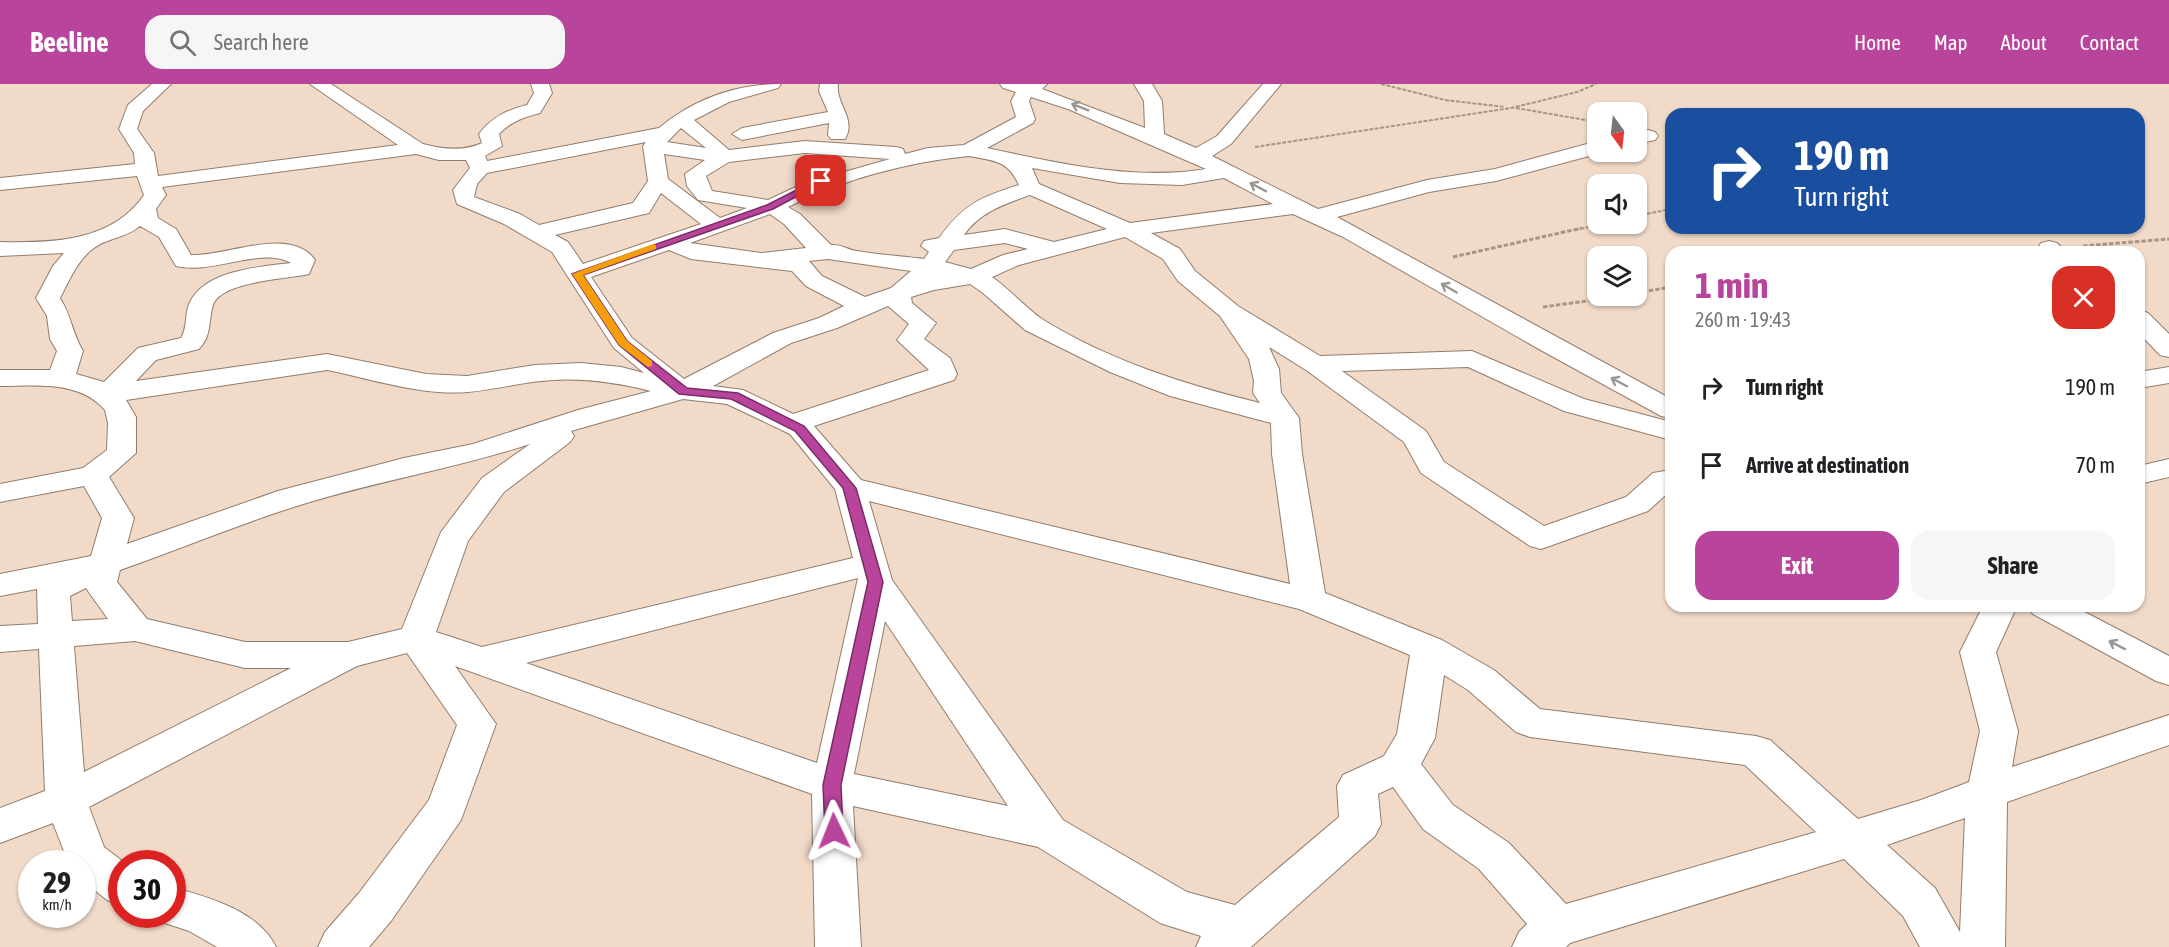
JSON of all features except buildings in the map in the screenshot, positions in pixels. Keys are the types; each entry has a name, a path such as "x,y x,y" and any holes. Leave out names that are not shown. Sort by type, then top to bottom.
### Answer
{"street":[{"path":"106,396 147,354 190,344 195,340 201,304 212,292 244,277 301,269 303,260 280,249 198,262 184,261 173,247 171,235 166,228 147,221 147,211 155,195 147,176 144,153 128,129 134,109 162,84"},
{"path":"319,84 416,148 477,161 524,158 664,134 704,138 757,133 839,116"},
{"path":"540,84 543,93 534,109 509,115 498,122 489,134 492,146 477,161 462,190 464,200 512,219 560,247 623,343 684,392"},
{"path":"714,84 763,86"},
{"path":"578,274 770,207 809,188 847,165 838,150 839,116 828,91 829,84"},
{"path":"1143,84 1153,101 1155,136 1166,143"},
{"path":"1197,156 1224,140 1272,84"},
{"path":"535,234 641,208 658,181 664,134 703,106 763,86"},
{"path":"969,150 1026,119 1020,104 1025,86 1197,156 1296,207 1351,232 1665,407"},
{"path":"664,134 724,157"},
{"path":"704,138 724,157"},
{"path":"1227,171 1182,179 1120,177 969,150 928,154 805,147 724,157 695,174 697,186 705,196 770,207 791,218 826,252 902,264 931,266 972,277 994,289 1040,329 1088,350 1115,366 1179,389 1285,418"},
{"path":"0,184 147,176 416,148"},
{"path":"1317,216 1427,186 1496,175 1587,150"},
{"path":"809,188 928,154"},
{"path":"1006,158 1020,167 1031,188 1128,230 1172,254 1186,276 1229,311 1315,364 1416,437 1432,467 1541,539 1637,504 1665,480"},
{"path":"658,181 718,226"},
{"path":"899,294 931,266 965,218 995,200 1031,188"},
{"path":"0,585 105,564 290,498 404,467 480,451 588,417 684,392 782,338 828,323 863,306 930,283 972,277 1011,260 1128,230 1296,207"},
{"path":"0,249 25,249 88,241 110,235 147,211"},
{"path":"762,260 826,252 946,245 1005,236 1055,249"},
{"path":"61,377 70,351 63,339 59,316 48,298 64,266 88,241"},
{"path":"669,242 691,252 799,265 814,281 863,306"},
{"path":"791,424 944,374 941,364 910,340 923,323 900,306 899,294"},
{"path":"1229,311 1264,359 1269,379 1268,393 1285,418 1287,454 1309,600"},
{"path":"2145,324 2166,346"},
{"path":"2145,332 2166,346"},
{"path":"1315,364 1472,359 1574,405 1665,429"},
{"path":"106,396 141,388 327,362 426,382 456,383 535,373 581,371 621,375 684,392 733,396 800,428 850,488 874,573 1048,832"},
{"path":"2145,379 2169,375"},
{"path":"0,378 61,377 82,383 106,396 119,407 122,428 121,453 93,476 0,493"},
{"path":"416,638 452,539 493,485 525,459 588,417"},
{"path":"2145,474 2169,468"},
{"path":"93,476 118,518 100,583 135,629"},
{"path":"2145,476 2169,477"},
{"path":"850,488 1309,600 1429,649 1481,680 1530,722 1756,751 1919,902 1944,947"},
{"path":"105,564 53,591 66,800 87,858 108,875"},
{"path":"480,661 874,573"},
{"path":"838,947 832,785 874,573"},
{"path":"1982,947 1987,792 1999,731 1978,652 1997,612"},
{"path":"2056,612 2169,672"},
{"path":"0,639 135,629 160,637 245,655 348,655"},
{"path":"341,947 375,907 446,808 477,724 416,638"},
{"path":"0,826 66,800 348,655 416,638 832,785 1048,832 1176,909 1230,937 1360,824 1357,786 1400,766 1405,753 1416,738 1429,649"},
{"path":"1400,766 1438,817 1494,856 1546,936 1602,915 1929,815 1987,792 2169,730"},
{"path":"186,910 237,934 253,947"}],"path":[{"path":"1382,84 1445,100 1569,115 1587,120"},
{"path":"1197,156 1511,108 1577,92 1596,84"},
{"path":"1647,214 1665,210"},
{"path":"1412,266 1587,227"},
{"path":"1647,292 1665,288"},
{"path":"1493,313 1587,301"}],"slow traffic":[{"path":"648,363 623,343 596,306 578,274 653,247"}],"route":[{"path":"821,181 770,207 578,274 596,306 623,343 684,392 733,396 800,428 850,488 876,582 848,700 832,785 834,831"}]}
